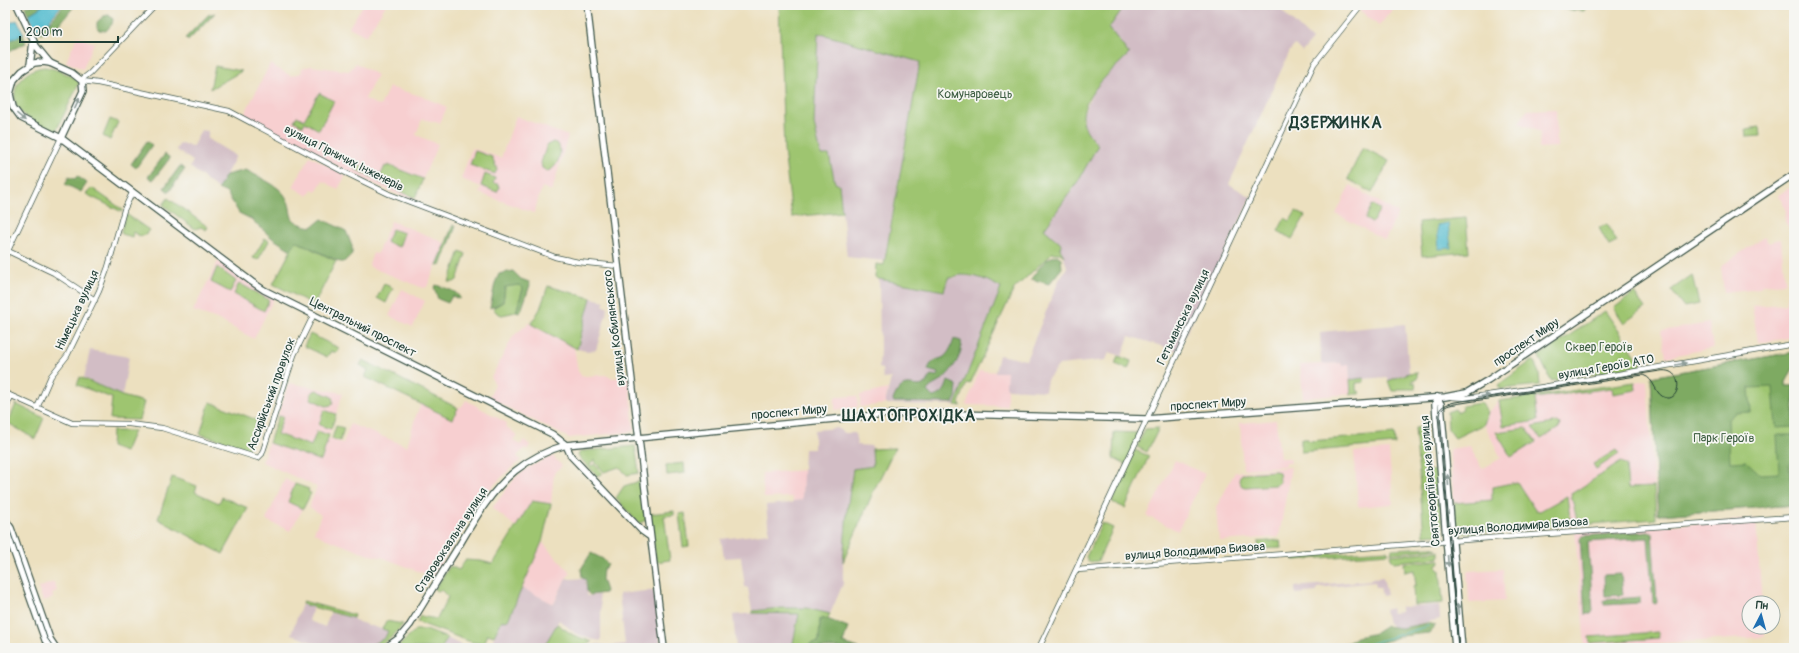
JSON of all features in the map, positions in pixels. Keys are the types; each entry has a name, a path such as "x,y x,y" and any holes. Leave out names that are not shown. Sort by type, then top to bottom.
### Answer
{"main road":[{"name":"вулиця Кобилянського","path":"586,5 649,536 664,648"},
{"path":"18,7 32,38 44,58 50,63"},
{"path":"30,65 32,38"},
{"path":"40,62 50,63 72,72 82,81 82,94 61,138 21,118 13,107 10,94 13,83 19,73 30,65 40,62"},
{"name":"Центральний проспект","path":"61,138 252,282 539,428 566,444 571,456 642,531 649,536"},
{"name":"проспект Миру","path":"566,444 903,413 1146,419 1445,397 1466,393 1488,380 1791,178 1794,174"},
{"name":"Святогеоргіївська вулиця","path":"1438,397 1435,404 1462,648"},
{"name":"Старовокзальна вулиця","path":"385,648 399,638 410,625 474,520 501,485 528,461 566,444"},
{"path":"5,520 11,528 50,639 56,648"},
{"path":"5,527 45,640 51,648"},
{"name":"Святогеоргіївська вулиця","path":"1450,541 1455,648"}],"street":[{"path":"82,81 155,5"},
{"name":"Гетьманська вулиця","path":"1039,648 1314,64 1361,5"},
{"name":"вулиця Гірничих Інженерів","path":"82,81 98,83 229,111 342,171 389,194 555,257 578,262 618,266"},
{"path":"5,257 61,138"},
{"name":"Німецька вулиця","path":"37,408 52,376 65,360 106,274 124,210 132,193"},
{"path":"8,251 54,273 94,300"},
{"name":"Ассирійський провулок","path":"37,408 61,419 78,424 129,424 166,429 258,458 262,454 294,355 314,314"},
{"name":"вулиця Героїв АТО","path":"1445,397 1467,398 1544,387 1794,344"},
{"path":"5,393 37,408"},
{"path":"5,411 11,396"},
{"name":"вулиця Володимира Бизова","path":"1077,570 1450,541 1794,517"}],"shaded area":[{"path":"363,5 386,5 366,36 349,27"},
{"path":"1125,5 1285,5 1282,11 1312,40 1302,52 1295,45 1290,51 1229,184 1251,197 1178,351 1129,336 1122,356 1109,352 1106,360 1059,365 1047,380 1045,391 1008,389 1006,386 1007,372 995,372 999,355 1026,360 1059,280 1067,267 1058,241 1044,229 1078,181 1098,145 1089,135 1084,124 1084,112 1093,91 1106,76 1109,28"},
{"path":"1361,5 1396,5 1379,26 1358,9"},
{"path":"818,33 920,62 884,261 847,257 839,185 835,183 829,155 821,155 816,140 814,124"},
{"path":"77,36 94,43 83,69 66,62"},
{"path":"356,63 377,75 365,99 380,106 389,87 421,96 447,107 440,123 422,119 416,135 438,144 413,201 352,174 244,115 270,64 291,76 301,73 302,68 311,66 349,71"},
{"path":"1556,109 1557,147 1539,148 1540,132 1519,123 1528,110"},
{"path":"516,116 568,136 552,191 542,187 534,213 479,193 481,187 461,179 472,148 501,158"},
{"path":"201,130 208,131 208,139 236,156 218,189 190,167 193,161 176,150 180,143 193,147"},
{"path":"310,156 346,175 338,189 323,181 316,191 312,189 308,196 293,187"},
{"path":"1350,185 1398,213 1385,240 1336,214"},
{"path":"1794,185 1794,236 1785,222 1786,209 1778,195"},
{"path":"391,221 437,239 445,244 427,287 423,288 370,267 369,264 373,253 377,254"},
{"path":"1764,237 1769,243 1781,239 1785,283 1762,285 1759,288 1724,292 1721,266"},
{"path":"218,261 253,286 274,298 254,339 217,319 193,311"},
{"path":"959,275 984,278 1001,288 955,405 885,404 891,378 883,379 882,369 879,368 879,279 944,291 948,278 954,278"},
{"path":"402,289 425,301 413,327 389,316"},
{"path":"1794,291 1794,337 1758,343 1752,306 1787,304 1787,293"},
{"path":"591,298 605,301 603,305 608,308 596,350 586,351 577,349"},
{"path":"529,323 574,347 578,371 581,375 605,375 613,378 629,376 634,430 631,432 569,438 489,398 495,384 491,378 513,336"},
{"path":"1709,323 1713,348 1666,357 1661,331"},
{"path":"1405,324 1409,373 1388,381 1388,377 1350,380 1349,365 1342,366 1341,363 1321,364 1320,332"},
{"path":"90,350 129,357 122,396 84,378"},
{"path":"1342,363 1349,365 1351,394 1303,398 1300,365"},
{"path":"979,371 1007,372 1007,406 966,405"},
{"path":"1647,380 1656,519 1457,534 1449,449 1470,446 1482,469 1501,458 1484,424 1488,412 1499,401"},
{"path":"289,383 343,393 328,439 343,443 350,424 407,446 415,418 421,404 452,419 458,408 462,406 466,400 507,423 505,426 517,435 513,440 520,445 524,440 530,445 527,450 525,448 517,456 521,460 487,492 433,577 384,558 366,554 324,538 314,532 321,515 309,507 317,487 262,462"},
{"path":"888,389 885,404 860,407 860,395"},
{"path":"857,396 858,407 835,410 835,397"},
{"path":"1276,420 1280,458 1290,458 1291,463 1285,463 1285,466 1243,469 1240,423"},
{"path":"837,428 845,433 855,433 857,445 872,446 873,466 847,511 843,562 843,584 830,614 806,608 782,608 752,611 748,588 745,587 741,557 724,558 721,539 769,533 766,505 792,503 793,501 802,500 804,449 814,449 814,430"},
{"path":"1389,450 1393,504 1358,507 1354,452"},
{"path":"553,456 562,466 554,473 551,504 532,501 516,527 492,508 516,477 529,467"},
{"path":"1175,460 1205,474 1178,531 1147,516"},
{"path":"1291,467 1279,537 1219,541 1216,508 1235,472"},
{"path":"804,470 802,500 793,501 792,497 764,498 762,473"},
{"path":"285,479 295,484 288,502 303,509 290,531 266,520"},
{"path":"1756,519 1761,595 1741,595 1741,635 1765,635 1765,637 1585,648 1575,532"},
{"path":"542,542 571,573 566,578 554,604 524,590 520,590"},
{"path":"1503,569 1505,601 1469,603 1467,571"},
{"path":"1383,577 1387,595 1382,596 1380,587 1376,587 1375,582 1317,588 1317,592 1295,594 1295,587 1371,580 1372,578"},
{"path":"566,578 585,578 587,596 599,595 601,606 601,641 590,639 575,633 559,620 543,648 489,648 502,620 508,619 520,590 524,589 554,604"},
{"path":"54,582 57,591 52,593 53,598 43,601 38,588"},
{"path":"654,590 661,648 587,648 598,644 608,646 625,644 619,594"},
{"path":"302,604 313,607 309,621 325,627 330,613 353,618 355,621 388,631 385,638 365,648 326,648 291,634"},
{"path":"1439,605 1440,619 1401,628 1396,628 1388,623 1385,610 1391,608 1392,613 1401,612 1401,607"},
{"path":"767,612 799,614 792,648 736,648 733,615"},
{"path":"447,638 467,648 442,648"}],"green space":[{"path":"44,5 28,15 25,6"},
{"path":"64,5 75,5 59,25 41,34 38,29 51,21"},
{"name":"Комунаровець","path":"779,5 1125,5 1109,28 1129,54 1106,77 1091,95 1085,105 1083,115 1085,128 1098,145 1078,181 1044,229 1061,244 1060,249 1064,256 1060,253 1052,253 1014,289 970,384 967,383 959,403 961,406 955,405 1001,288 982,278 966,275 948,278 944,291 875,277 876,264 884,265 920,62 818,33 814,124 821,155 829,155 835,183 839,185 842,212 792,217 784,150"},
{"path":"1560,5 1587,5 1584,11 1569,10"},
{"path":"215,13 188,41 185,38 208,15"},
{"path":"109,15 113,19 112,24 106,31 99,30 97,27 97,22 104,16"},
{"path":"24,34 23,36 26,43 5,53 5,42"},
{"path":"215,66 242,71 210,89"},
{"path":"45,67 69,75 79,83 56,131 40,125 24,115 17,107 15,100 15,92 20,80 31,71"},
{"path":"319,93 334,101 319,130 305,122 303,126 294,121 297,116 304,120"},
{"path":"110,119 118,122 110,140 103,136"},
{"path":"1760,127 1761,136 1747,137 1746,129"},
{"path":"147,141 152,145 136,168 131,164"},
{"path":"553,142 558,144 560,151 559,156 554,167 547,171 542,168 541,162 547,145"},
{"path":"1364,148 1389,161 1372,193 1348,179 1362,149"},
{"path":"475,151 492,157 497,169 495,174 470,165"},
{"path":"165,154 170,158 153,180 148,177"},
{"path":"357,164 377,173 374,178 355,169"},
{"path":"388,165 423,179 415,198 378,181 385,166 387,167"},
{"path":"180,166 185,169 169,192 164,188"},
{"path":"246,170 271,184 283,193 289,205 291,215 296,222 312,227 322,219 346,231 352,246 352,254 344,262 340,262 296,241 291,250 272,238 251,219 239,213 227,193 218,189 226,175"},
{"path":"485,174 495,178 493,183 498,184 499,187 497,192 481,186"},
{"path":"77,176 87,183 81,192 65,184 69,177 75,179"},
{"path":"92,188 123,210 122,212 86,194"},
{"path":"168,198 208,227 206,230 201,227 195,229 163,205"},
{"path":"1372,205 1380,209 1372,223 1365,219"},
{"path":"1296,211 1305,216 1292,239 1278,231 1285,218 1290,221"},
{"path":"126,214 149,230 145,235 140,236 133,232 132,237 122,234 121,232"},
{"path":"1466,218 1469,252 1422,256 1419,222"},
{"path":"1607,224 1617,242 1609,246 1599,228"},
{"path":"453,225 456,226 441,266 437,265"},
{"path":"392,229 404,233 399,247 386,242"},
{"path":"265,238 269,241 258,260 253,258"},
{"path":"296,241 336,261 314,305 273,284"},
{"path":"460,251 466,254 457,280 454,282 449,282"},
{"path":"1057,255 1061,258 1062,268 1049,284 1031,279 1045,261"},
{"path":"217,267 236,281 230,292 211,282"},
{"path":"513,271 521,279 529,282 530,285 521,311 519,313 516,312 523,289 519,285 505,287 503,302 490,308 495,283 499,274"},
{"path":"1692,275 1699,304 1684,307 1671,290"},
{"path":"239,283 269,300 264,311 234,294"},
{"path":"384,284 393,288 386,303 377,298"},
{"path":"436,285 453,291 460,298 459,299 452,296 448,303 438,299 434,287"},
{"path":"519,285 523,288 516,312 502,315 497,313 493,308 503,302 505,287"},
{"path":"548,286 591,298 577,349 531,324 540,309"},
{"path":"1634,293 1645,308 1624,323 1614,308"},
{"name":"Сквер Героїв","path":"1605,311 1643,366 1551,381 1539,356"},
{"path":"310,334 339,348 336,353 331,351 327,357 304,346"},
{"path":"954,339 961,341 961,351 959,357 946,376 930,387 927,391 933,397 943,392 948,381 957,385 956,397 953,403 894,402 893,400 897,392 905,385 921,386 925,384 931,375 937,376 938,373 928,370 929,367 933,362 946,355"},
{"name":"Парк Героїв","path":"1794,352 1794,367 1786,381 1786,386 1794,386 1794,505 1658,515 1651,377"},
{"name":"Парк Героїв","path":"1794,352 1794,367 1786,381 1786,386 1794,386 1794,427 1776,428 1773,387 1749,388 1751,412 1735,413 1728,419 1730,462 1746,461 1760,474 1779,473 1777,435 1794,435 1794,460 1789,464 1790,479 1794,480 1794,505 1658,515 1651,377"},
{"path":"1118,356 1131,361 1128,369 1115,364"},
{"path":"363,360 458,408 452,419 365,377 368,370 360,365"},
{"path":"1533,360 1539,373 1540,385 1501,389 1498,385"},
{"path":"1417,372 1417,379 1412,380 1412,383 1415,382 1416,389 1397,389 1397,391 1392,391 1388,381 1409,373"},
{"path":"80,377 122,396 144,402 139,420 110,419 112,398 77,385"},
{"path":"1364,378 1364,382 1356,383 1356,391 1359,391 1360,394 1351,394 1350,380"},
{"path":"1635,382 1636,390 1613,394 1612,388 1535,398 1538,421 1503,426 1499,401"},
{"path":"316,390 332,397 332,405 326,406 311,399 311,393"},
{"path":"210,402 257,420 249,449 200,434"},
{"path":"1481,403 1488,412 1484,424 1455,438 1448,429 1447,412 1455,409 1457,412 1463,409 1462,406"},
{"path":"16,404 44,418 35,439 8,423"},
{"path":"324,410 336,414 331,429 319,425"},
{"path":"278,416 283,417 277,434 311,446 317,431 329,435 321,461 269,443"},
{"path":"1558,422 1560,424 1559,428 1541,439 1532,427"},
{"path":"336,426 344,428 340,441 332,439"},
{"path":"1423,427 1426,471 1438,470 1443,534 1424,535 1415,428"},
{"path":"1159,428 1147,452 1137,447 1145,429"},
{"path":"1526,428 1536,442 1511,457 1496,432"},
{"path":"112,431 134,431 125,452 111,447"},
{"path":"1114,432 1140,433 1126,465 1113,458"},
{"path":"1394,434 1395,444 1301,452 1301,439 1308,439 1310,441"},
{"path":"635,446 639,473 627,475 619,467 604,472 595,462 595,459 590,464 592,466 594,464 602,472 597,476 578,456 579,453 583,451"},
{"path":"895,448 874,490 843,562 847,511 853,469 873,466 872,449"},
{"path":"1135,450 1149,456 1125,508 1112,502"},
{"path":"1616,450 1619,454 1596,469 1593,464"},
{"path":"1621,462 1626,465 1628,488 1654,487 1656,519 1578,525 1571,494"},
{"path":"684,463 685,473 667,475 666,465"},
{"path":"1279,472 1280,482 1276,485 1245,487 1242,486 1239,481 1240,476 1244,473"},
{"path":"172,477 197,486 195,492 219,503 222,497 248,508 223,554 158,519"},
{"path":"640,481 646,520 640,523 637,522 616,498 624,486"},
{"path":"1517,482 1535,510 1540,511 1567,496 1571,525 1456,534 1454,503 1492,500 1492,487"},
{"path":"295,484 309,489 308,492 311,493 303,509 288,502"},
{"path":"532,501 551,504 542,542 508,620 502,620 494,636 488,634 484,644 471,642 417,622 420,616 437,619 448,597 441,590 437,591 435,589 450,566 459,570 465,560 481,561 493,564"},
{"path":"674,511 674,515 664,516 670,560 656,562 650,514"},
{"path":"685,513 689,546 683,547 679,514"},
{"path":"1102,523 1113,528 1098,561 1088,562 1086,557"},
{"path":"1649,531 1652,533 1656,604 1653,603 1648,538 1588,542 1593,611 1591,614 1585,614 1580,539 1582,536"},
{"path":"1280,540 1281,548 1259,549 1258,542"},
{"path":"1431,547 1437,549 1391,553 1392,549"},
{"path":"1387,550 1389,553 1294,560 1296,556"},
{"path":"1439,551 1439,558 1394,562 1391,559 1391,555"},
{"path":"591,553 603,559 608,564 603,569 602,579 606,591 605,593 590,595 587,592 586,580 582,577 581,569"},
{"path":"1440,560 1440,563 1437,564 1438,570 1440,570 1443,603 1414,605 1413,586 1416,585 1414,570 1405,572 1404,563"},
{"path":"1621,574 1623,595 1605,596 1604,575"},
{"path":"1640,597 1640,603 1604,605 1604,600"},
{"path":"303,601 354,615 353,618 302,604"},
{"path":"782,608 806,608 830,614 827,619 820,619 819,642 811,643 807,648 792,648 799,614 752,613 752,611"},
{"path":"820,619 827,619 848,627 843,643 859,648 807,648 811,643 819,642"},
{"path":"386,621 403,624 387,641 371,648 365,648 385,638 388,631 382,629"},
{"path":"1427,623 1436,625 1429,633 1401,636 1366,648 1331,648 1346,644 1357,637 1375,633 1386,626 1401,628"},
{"path":"557,624 573,635 592,642 580,648 543,648"},
{"path":"415,630 426,630 447,638 442,648 397,648"},
{"path":"1658,632 1659,638 1590,643 1589,637"}],"water":[{"path":"44,5 62,5 48,22 35,30 28,15"},
{"path":"17,20 24,34 5,42 5,25"},
{"path":"1448,223 1451,248 1439,249 1437,225"}],"waterway":[{"path":"1356,648 1428,626"}],"tram line":[{"path":"1458,648 1438,415 1440,409 1455,402 1660,371 1668,371 1673,374 1678,384 1677,389 1672,397 1667,398 1663,397 1650,380 1643,375 1452,404 1442,410 1440,415 1459,648"},
{"path":"5,522 9,528 47,638 54,648"}],"district":[{"name":"ДЗЕРЖИНКА","path":"1336,122"},
{"name":"ШАХТОПРОХІДКА","path":"909,415"}]}
